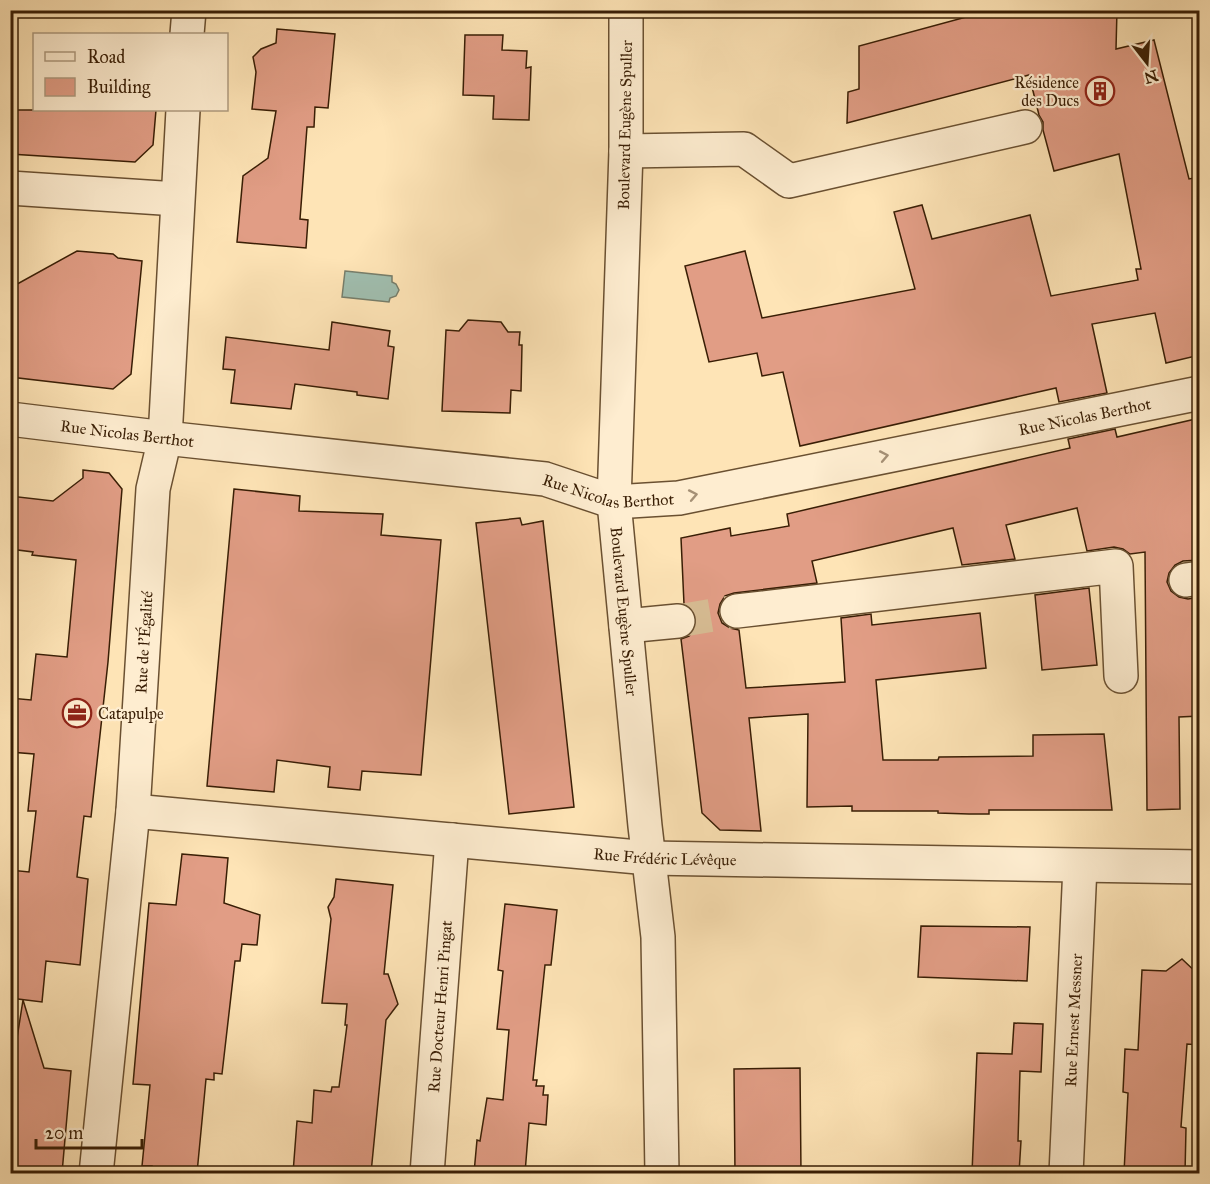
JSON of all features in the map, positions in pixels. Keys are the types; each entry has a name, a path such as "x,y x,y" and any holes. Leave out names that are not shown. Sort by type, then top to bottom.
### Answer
{"street":[{"path":"188,33 189,10"},
{"name":"Boulevard Eugène Spuller","path":"626,10 626,151 614,502 658,936 662,1173"},
{"name":"Rue de l'Égalité","path":"96,1173 133,811 153,489 165,438 183,111"},
{"path":"626,151 744,149 789,181 1025,127"},
{"path":"10,188 177,199"},
{"name":"Rue Nicolas Berthot","path":"10,419 545,479 614,502 679,498 1200,393"},
{"path":"737,611 1116,566 1121,676"},
{"path":"626,626 678,621"},
{"name":"Rue Frédéric Lévêque","path":"133,811 649,858 1200,867"},
{"name":"Rue Docteur Henri Pingat","path":"427,1173 452,840"},
{"name":"Rue Ernest Messner","path":"1066,1173 1080,866"}],"shaded area":[{"path":"345,271 392,276 392,282 399,290 389,302 342,297"}],"building":[{"path":"992,10 1117,10 1116,49 1154,40 1189,179 1200,177 1200,355 1166,363 1155,313 1092,324 1107,393 1059,402 1056,388 800,446 783,372 762,376 757,353 709,362 685,266 745,251 762,318 915,289 894,212 922,205 932,239 1030,215 1051,296 1138,280 1136,269 1141,269 1119,154 1054,171 1029,75 847,123 848,92 859,89 859,46"},
{"path":"277,29 335,34 328,108 315,107 314,127 307,127 300,219 308,220 306,248 237,242 243,176 268,158 276,111 252,109 256,72 253,57 261,49 276,43"},
{"path":"465,35 503,35 502,50 527,51 526,68 531,67 529,120 493,119 494,96 463,95"},
{"path":"10,110 156,111 153,145 135,162 10,154"},
{"path":"77,251 113,254 118,258 142,261 131,374 113,389 10,377 10,288"},
{"path":"468,320 501,322 508,332 520,332 521,391 511,390 510,413 442,411 446,330 459,331"},
{"path":"332,322 390,331 388,346 394,347 388,399 357,395 357,392 295,384 291,409 231,403 235,370 223,369 226,337 329,350"},
{"path":"1200,418 1200,560 1183,561 1175,565 1169,573 1167,582 1171,591 1179,597 1188,599 1200,597 1200,716 1179,717 1180,809 1147,810 1145,552 1130,554 1114,547 1087,551 1077,508 1006,525 1015,559 962,565 953,528 812,561 817,583 734,593 725,596 718,613 722,623 739,630 746,688 845,682 841,618 871,614 872,625 980,613 986,668 876,680 883,760 1033,756 1033,735 1104,734 1112,810 989,810 989,814 969,814 938,813 938,811 852,811 852,806 807,807 808,714 749,718 761,831 720,830 702,813 681,639 689,636 695,629 697,620 693,610 684,604 681,538 730,528 731,536 789,526 787,514 1070,448 1068,439 1115,429 1117,437"},
{"path":"83,470 109,473 122,489 108,662 91,817 84,816 77,877 88,879 80,965 46,961 42,1002 10,998 10,870 29,872 36,811 28,811 34,754 10,752 10,698 31,700 36,654 67,657 76,560 32,555 33,552 10,549 10,496 53,501 83,478"},
{"path":"234,489 300,496 299,511 383,514 381,535 441,540 421,775 362,771 360,790 328,787 330,767 277,760 274,792 207,786"},
{"path":"520,518 522,525 543,521 574,807 509,814 476,523"},
{"path":"1089,588 1097,665 1042,670 1035,595"},
{"path":"182,854 228,858 224,903 260,915 257,945 242,944 240,961 235,961 222,1074 214,1073 214,1080 206,1079 197,1173 152,1173 152,1166 142,1166 150,1085 133,1084 149,903 176,905"},
{"path":"336,879 393,885 384,974 388,974 398,1004 386,1020 371,1173 293,1173 297,1121 312,1123 314,1090 331,1092 332,1087 339,1087 347,1025 345,1025 347,1004 322,1003 331,919 328,907 334,897"},
{"path":"505,904 557,910 551,965 545,965 533,1080 537,1080 536,1086 544,1086 543,1095 548,1095 546,1125 529,1123 525,1173 474,1173 477,1140 480,1141 487,1098 503,1100 509,1030 497,1029 503,971 498,970"},
{"path":"921,926 1030,927 1027,981 918,977"},
{"path":"1182,959 1200,976 1200,1045 1187,1044 1181,1127 1186,1128 1185,1173 1124,1173 1128,1093 1123,1092 1125,1049 1138,1050 1142,970 1166,971"},
{"path":"23,1000 44,1068 71,1071 62,1173 10,1173 10,1083"},
{"path":"1014,1023 1043,1024 1041,1072 1020,1071 1019,1173 972,1173 977,1053 1012,1054"},
{"path":"800,1068 801,1173 735,1173 734,1069"}],"tunnel":[{"path":"678,621 737,611"}],"place":[{"name":"Résidence des Ducs","path":"1100,91"},
{"name":"Catapulpe","path":"77,713"}]}
